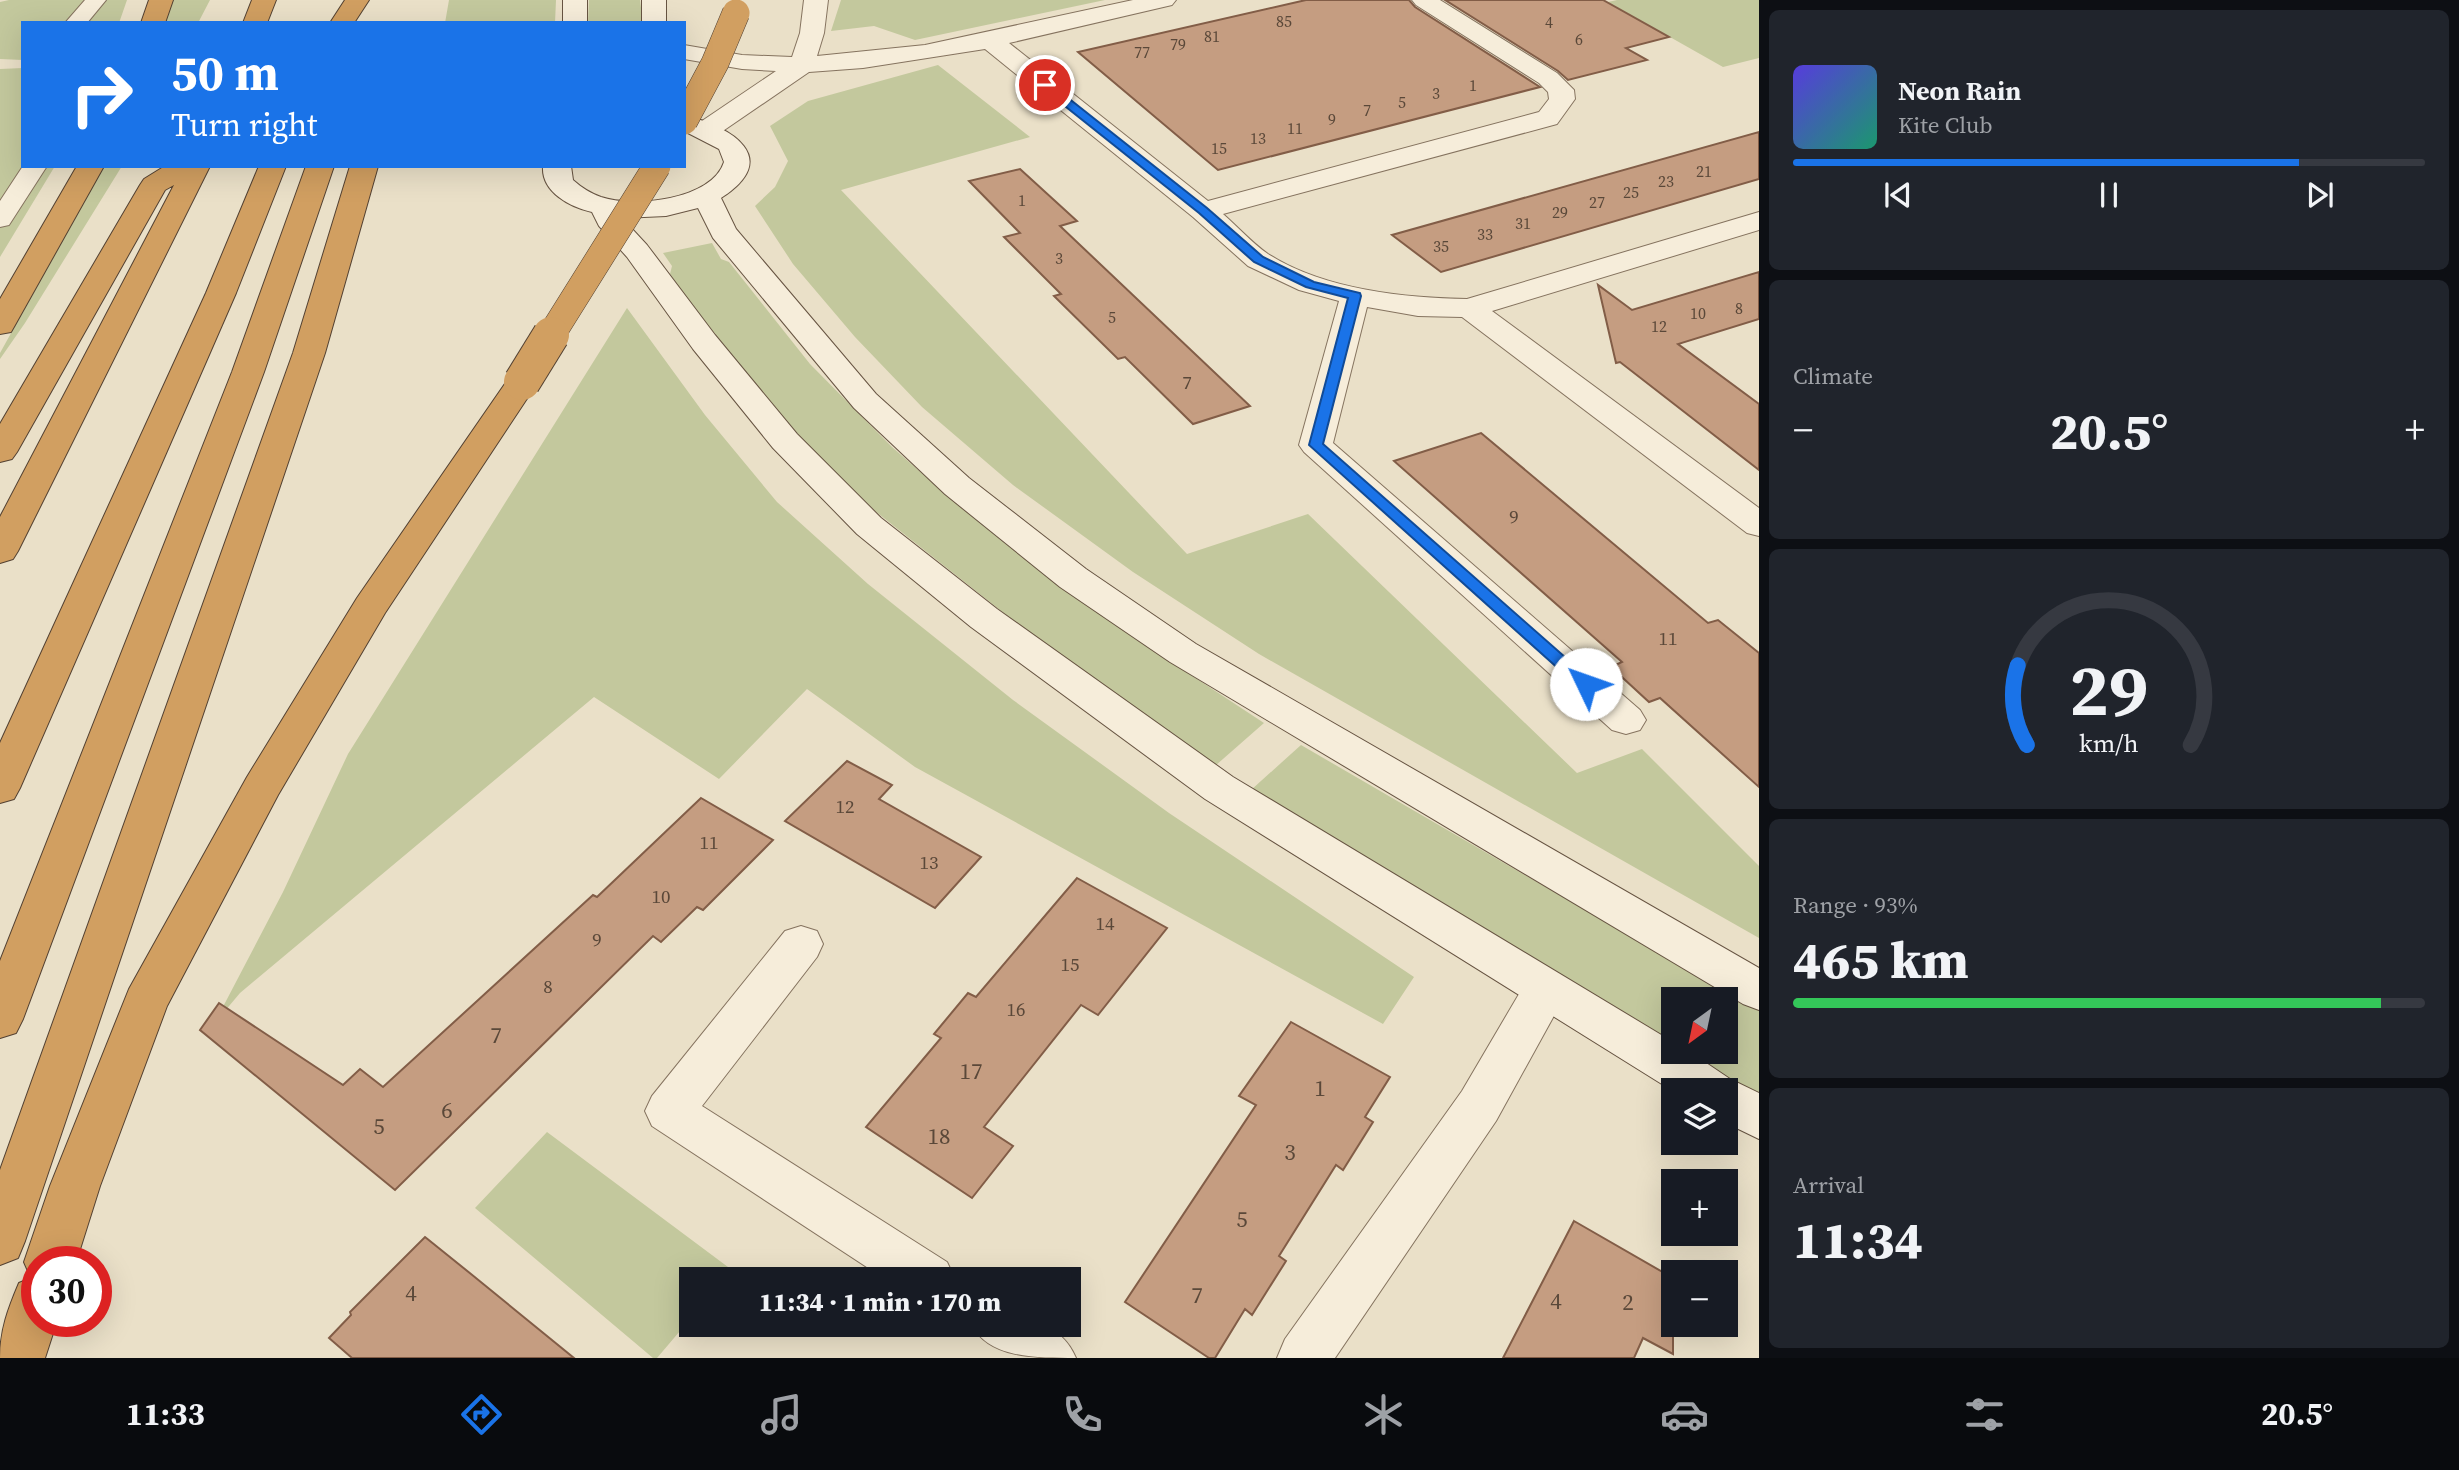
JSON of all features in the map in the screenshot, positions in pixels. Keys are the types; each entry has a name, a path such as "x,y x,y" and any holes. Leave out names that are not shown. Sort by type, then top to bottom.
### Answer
{"highway":[{"path":"154,21 161,0"},
{"path":"256,21 264,0"},
{"path":"343,21 357,0"},
{"path":"368,21 373,0"},
{"path":"692,124 740,0"},
{"path":"0,325 90,168"},
{"path":"0,452 154,185 182,168"},
{"path":"0,551 196,168"},
{"path":"0,788 221,293 273,168"},
{"path":"0,1019 248,372 319,168"},
{"path":"0,1241 309,353 363,168"},
{"path":"55,1246 75,1186 145,1003 261,788 370,607 522,382 656,168"},
{"path":"18,1358 25,1337"}],"street":[{"path":"575,0 575,21"},
{"path":"654,0 654,21"},
{"path":"692,124 802,65 812,33 816,0"},
{"path":"686,52 744,64 802,65 875,61 1164,0"},
{"path":"1203,211 1548,118 1562,99 1562,90 1548,78 1424,0"},
{"path":"988,39 1203,211 1258,260 1310,284 1355,296 1418,306 1469,308 1759,221"},
{"path":"557,168 562,185 578,198 603,206 638,210 674,206 706,196 726,183 736,168 736,154 726,140 692,124"},
{"path":"706,196 723,232 865,401 957,486 1073,578 1183,653 1759,991"},
{"path":"603,206 609,220 637,251 704,342 785,441 869,526 984,618 1219,788 1692,1078"},
{"path":"1355,296 1316,445 1626,720"},
{"path":"1469,308 1759,524"},
{"path":"801,944 669,1111 910,1267"},
{"path":"1304,1358 1479,1106 1545,990"},
{"path":"1738,1105 1759,1118"},
{"path":"1017,1337 1049,1358"}],"lane":[{"path":"77,21 96,0"},
{"path":"0,193 21,162"},
{"path":"0,220 34,168"}],"green space":[{"path":"127,0 120,21 21,21 21,60 0,59 0,2"},
{"path":"168,0 210,0 199,21 163,21"},
{"path":"449,0 556,0 555,21 445,21"},
{"path":"589,0 640,0 643,21 588,21"},
{"path":"841,0 1105,0 915,40 874,26 831,31"},
{"path":"1759,0 1759,58 1723,67 1608,2"},
{"path":"938,65 1030,137 841,190 1187,554 1308,514 1577,773 1642,749 1759,866 1759,938 1259,654 1133,572 1013,485 922,407 855,337 793,264 755,206 775,187 788,161 770,126 808,101"},
{"path":"21,68 21,168 54,168 0,257 0,69"},
{"path":"103,168 121,168 0,359 0,353"},
{"path":"712,243 721,259 729,262 810,364 892,447 949,497 1156,652 1264,723 1215,766 1015,622 875,511 806,443 755,386 707,327 670,274 672,266 663,253"},
{"path":"627,308 705,415 777,502 868,584 1013,700 1169,813 1414,977 1383,1024 915,767 807,689 719,779 594,697 240,993 214,1024 283,892 348,754"},
{"path":"1301,745 1718,987 1661,987 1661,1044 1251,790"},
{"path":"1738,999 1759,1011 1759,1102 1738,1090 1738,1078 1719,1078 1695,1064 1738,1064"},
{"path":"547,1132 728,1267 679,1267 679,1332 657,1358 653,1358 475,1208"}],"building":[{"path":"1306,0 1409,0 1415,7 1540,87 1218,170 1078,52"},
{"path":"1445,0 1603,0 1669,37 1626,48 1647,60 1568,80"},
{"path":"1759,132 1759,179 1441,272 1392,235"},
{"path":"1020,169 1077,221 1060,226 1250,406 1193,424 1125,357 1118,359 1054,296 1061,294 1004,237 1020,233 969,181"},
{"path":"1759,272 1759,319 1678,344 1759,404 1759,470 1620,362 1616,363 1598,285 1632,310"},
{"path":"1481,433 1708,623 1718,620 1759,653 1759,787 1660,698 1649,702 1611,667 1622,662 1394,461"},
{"path":"847,761 892,785 879,799 981,857 935,908 785,821"},
{"path":"701,798 773,840 703,910 697,907 661,942 653,936 395,1190 200,1030 219,1003 343,1085 360,1069 383,1087 593,895 597,897"},
{"path":"1077,878 1167,928 1098,1015 1081,1005 984,1127 1013,1146 972,1198 866,1127 941,1038 934,1034 968,993 976,997"},
{"path":"1291,1022 1390,1077 1365,1117 1373,1122 1343,1170 1336,1165 1279,1256 1286,1261 1252,1315 1245,1309 1215,1358 1209,1358 1125,1302 1256,1105 1239,1096"},
{"path":"1574,1221 1661,1271 1661,1337 1673,1337 1673,1354 1643,1338 1634,1358 1503,1358"},
{"path":"425,1237 574,1358 352,1358 329,1338 351,1315 350,1312"}],"route":[{"path":"1045,85 1203,211 1258,260 1310,284 1355,296 1316,445 1586,684"}]}
